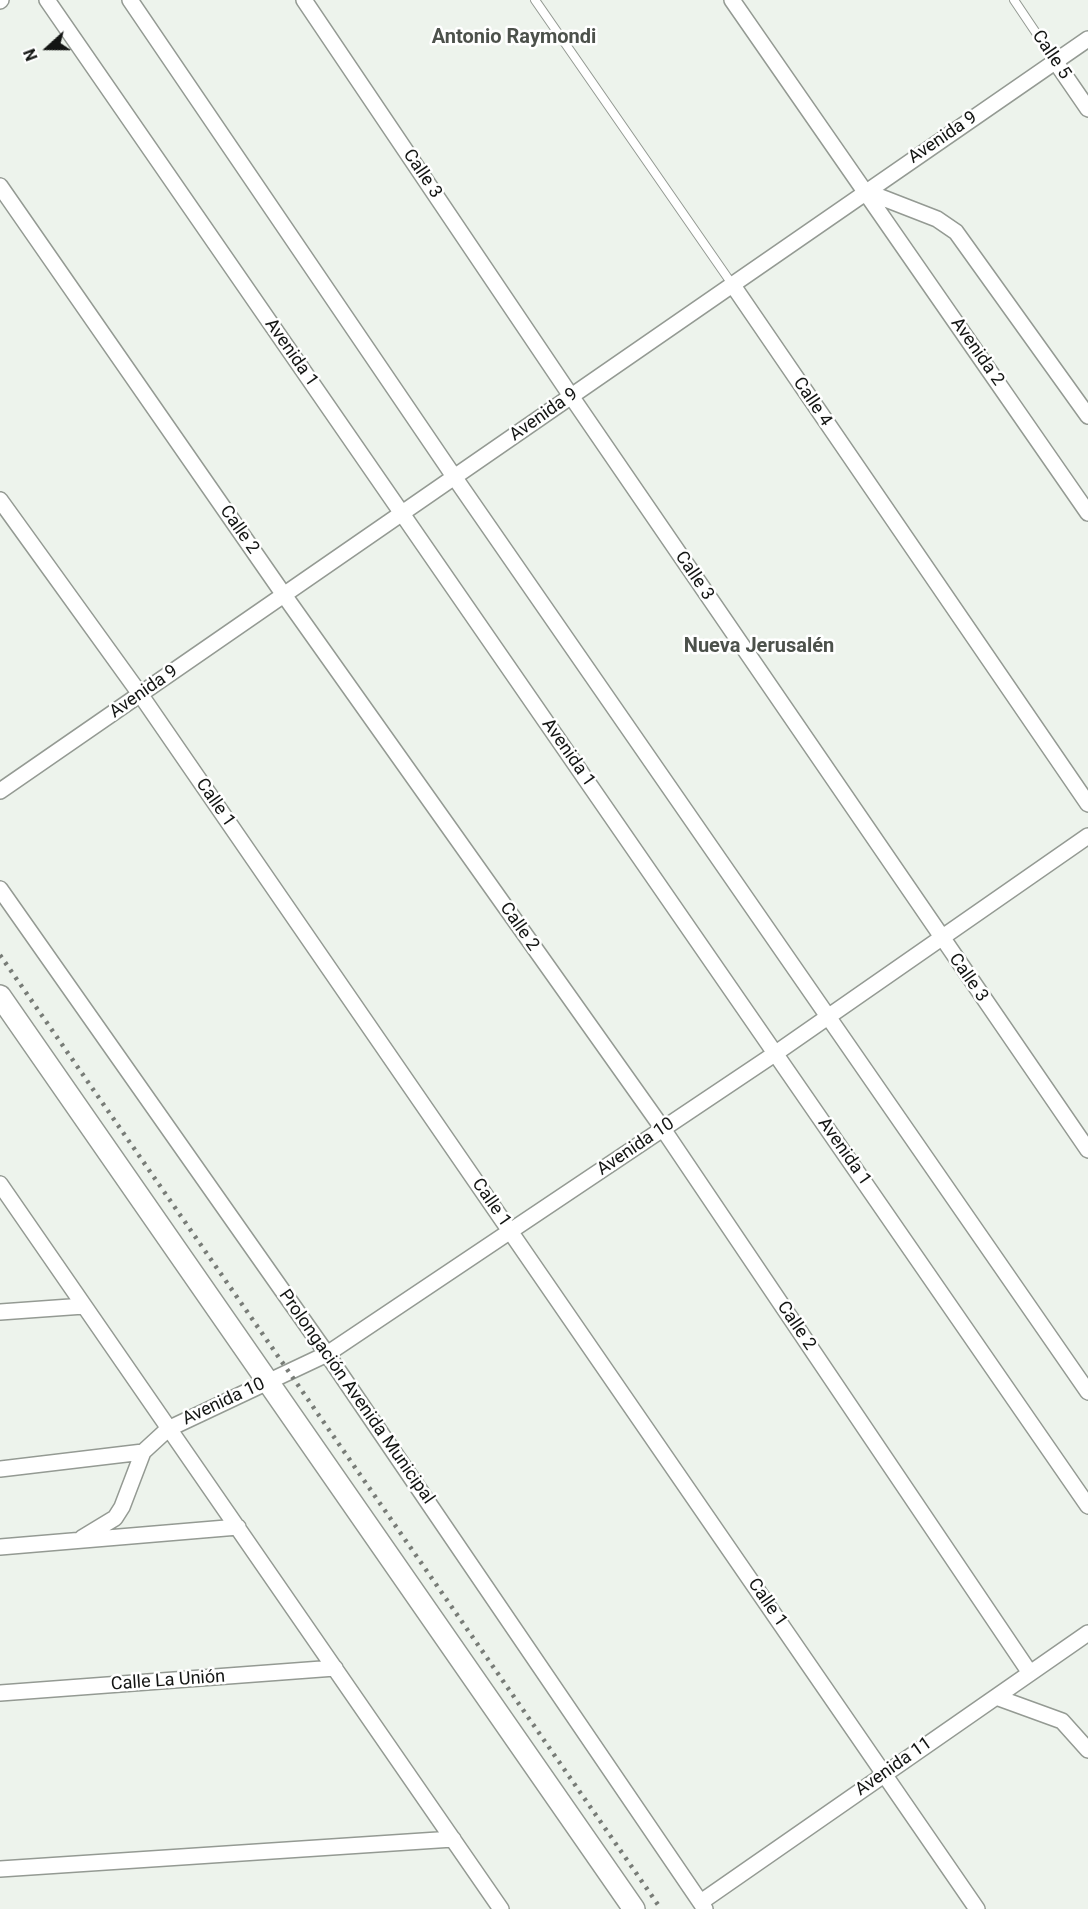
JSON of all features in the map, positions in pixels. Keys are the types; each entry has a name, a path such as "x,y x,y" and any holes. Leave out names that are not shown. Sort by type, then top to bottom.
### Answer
{"main road":[{"path":"0,996 634,1909"}],"street":[{"name":"Avenida 1","path":"47,0 1088,1506"},
{"path":"130,0 455,478 1088,1392"},
{"name":"Calle 3","path":"304,0 941,938 1088,1150"},
{"name":"Avenida 2","path":"732,0 1088,513"},
{"name":"Avenida 9","path":"0,791 1088,39"},
{"name":"Calle 5","path":"1055,61 1088,110"},
{"name":"Calle 2","path":"0,186 285,595 663,1130 1030,1673"},
{"path":"865,191 937,219 956,232 1088,416"},
{"name":"Calle 4","path":"732,284 1088,804"},
{"name":"Calle 1","path":"0,500 140,694 977,1909"},
{"name":"Avenida 10","path":"142,1452 168,1429 327,1354 663,1130 1088,836"},
{"name":"Prolongación Avenida Municipal","path":"0,889 327,1354 703,1906"},
{"path":"0,1184 501,1909"},
{"path":"0,1312 84,1306"},
{"path":"0,1469 142,1452 122,1507 115,1518 78,1540"},
{"path":"0,1547 238,1527"},
{"name":"Avenida 11","path":"703,1906 885,1774 1088,1633"},
{"name":"Calle La Unión","path":"0,1693 335,1668"},
{"path":"996,1696 1062,1722 1082,1740 1088,1750"},
{"path":"0,1869 453,1839"}],"lane":[{"name":"Calle 4","path":"536,0 732,284"},
{"name":"Calle 5","path":"1014,0 1055,61"}],"railway":[{"path":"0,955 661,1909"}],"district":[{"name":"Antonio Raymondi","path":"514,38"},
{"name":"Nueva Jerusalén","path":"759,647"}]}
